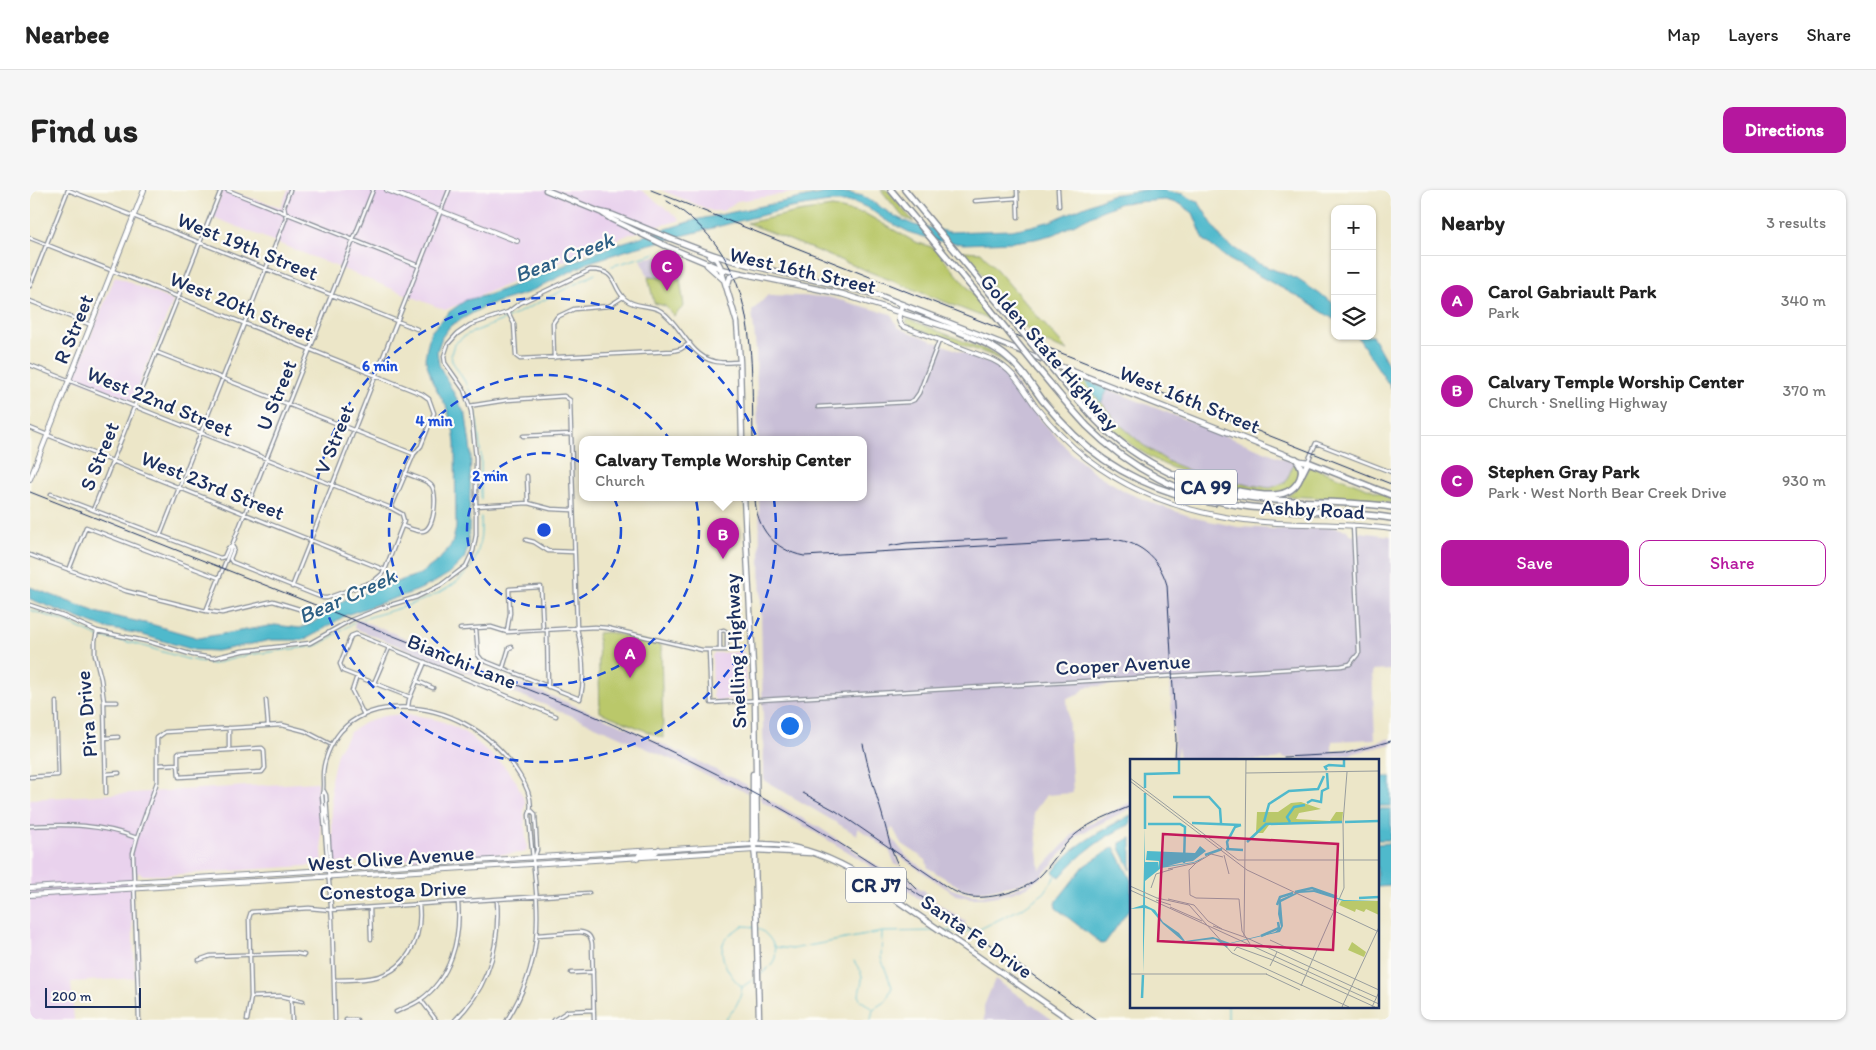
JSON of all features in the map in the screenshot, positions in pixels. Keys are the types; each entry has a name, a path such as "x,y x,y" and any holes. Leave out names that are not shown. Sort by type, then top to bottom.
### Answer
{"highway":[{"name":"Golden State Highway","path":"891,190 1087,426 1118,454 1156,477 1213,500 1271,510 1348,513 1391,518"},
{"name":"Golden State Highway","path":"905,190 1097,422 1122,443 1151,463 1190,481 1221,491 1254,498 1352,502 1391,507"},
{"path":"952,329 987,344 1009,358 1020,369 1062,423 1086,446 1115,467 1170,492 1204,501 1241,506"},
{"path":"1296,459 1301,466 1302,474"},
{"path":"1190,481 1227,489 1274,495 1288,492 1296,486 1308,462 1391,495"}],"main road":[{"name":"R Street","path":"30,479 144,190"},
{"path":"387,190 517,241"},
{"name":"West 16th Street","path":"546,190 600,212 613,214 698,250 769,270 853,288 902,304 1296,459 1308,462"},
{"name":"West 16th Street","path":"600,212 610,220 701,262 740,274 838,293 1005,344"},
{"path":"698,250 713,257 721,267 737,324 742,436"},
{"path":"701,262 725,280"},
{"path":"721,267 727,262 759,270 769,270"},
{"path":"729,293 728,279 731,276 740,274"},
{"path":"900,311 902,304"},
{"name":"Ashby Road","path":"900,311 898,320 902,326 993,360 1006,367 1060,436 1105,472 1122,483 1146,494 1188,509 1232,519 1277,523 1353,525 1391,529"},
{"name":"Snelling Highway","path":"744,501 755,702 757,838 754,844 759,1020"},
{"name":"West Olive Avenue","path":"30,888 328,867 754,844"},
{"name":"Santa Fe Drive","path":"754,844 803,848 811,853 836,861 854,871 1070,1020"},
{"path":"637,858 640,854 656,852 659,849"},
{"name":"West Olive Avenue","path":"30,895 755,850"},
{"name":"Santa Fe Drive","path":"755,850 811,853"}],"street":[{"name":"West 19th Street","path":"68,190 417,329"},
{"path":"30,286 68,190"},
{"name":"S Street","path":"93,510 221,190"},
{"path":"227,190 419,266"},
{"path":"160,536 286,218 284,206 290,190"},
{"name":"U Street","path":"206,611 373,190"},
{"name":"V Street","path":"292,587 449,190"},
{"path":"1017,190 1018,217"},
{"path":"1058,190 1059,206"},
{"path":"975,201 1017,198"},
{"name":"West 20th Street","path":"30,238 426,396 434,413 421,446 414,454"},
{"path":"30,605 68,618 96,634 150,642 208,658 242,650 310,643 351,620 432,590 466,566 475,545 476,457 470,406 464,390 446,366 444,360 446,349 453,338 476,322 508,312 520,303 590,270 606,272 615,281 623,298 631,303 656,308 662,312 702,355 714,362 740,362"},
{"path":"554,358 553,323 557,317 574,309 609,306 623,298"},
{"path":"30,301 91,325"},
{"path":"508,312 513,319 517,358 523,360 672,351 681,349 690,343"},
{"path":"818,407 909,402 914,400 919,393 939,341"},
{"path":"51,494 220,558 224,557 228,548 232,546 234,549 230,558 232,562 323,598 374,581 385,570 403,526 404,517 391,508 414,454 156,352"},
{"name":"West 22nd Street","path":"30,365 391,508"},
{"path":"470,406 507,400 564,396 569,398 577,628 580,643 582,689 580,699 479,658 476,628"},
{"name":"West 23rd Street","path":"30,428 385,570"},
{"path":"524,436 571,434"},
{"path":"1308,462 1316,443 1391,472"},
{"path":"403,526 420,531 426,530 431,526 435,495 433,486 428,482 405,474"},
{"path":"527,476 528,503"},
{"path":"475,506 528,503 551,509 572,510"},
{"name":"Cooper Avenue","path":"755,702 850,694 1350,664 1356,659 1360,646 1353,525"},
{"path":"69,570 86,527 219,578"},
{"path":"526,540 534,542 548,551 574,552"},
{"path":"30,555 126,591 206,611 222,613 273,601 309,612"},
{"path":"507,632 510,613 509,589 540,587 542,630"},
{"path":"460,629 494,627 507,632 595,627 614,629 694,648 709,650 720,650 728,650 727,632 724,630 720,631 720,650"},
{"path":"547,629 548,687"},
{"name":"Pira Drive","path":"96,634 96,661 102,679 104,702 106,794"},
{"name":"Bianchi Lane","path":"357,676 342,671 340,664 351,636 356,634 556,716"},
{"path":"504,668 509,648 512,647"},
{"path":"374,683 389,648"},
{"path":"709,650 710,703 755,702"},
{"path":"408,707 425,662"},
{"path":"364,715 352,691 357,676 410,698"},
{"path":"417,681 433,688"},
{"path":"266,700 268,725"},
{"path":"30,777 58,775 56,702"},
{"path":"104,702 117,702"},
{"path":"335,1020 331,910 326,860 326,795 324,791 323,769 332,745 342,731 364,715 387,708 408,707 434,711 452,717 476,730 502,751 523,781 529,796 532,851 535,864 538,935 534,960 527,981 517,1004 507,1020"},
{"path":"139,1020 133,853 136,838 155,789 157,778 156,741 159,735 166,732 282,725 298,728 332,745"},
{"path":"229,728 229,750"},
{"path":"105,738 118,736"},
{"path":"262,748 264,750 265,768 262,772 179,777 178,753 229,750 262,748"},
{"path":"157,765 178,764"},
{"path":"106,774 119,772"},
{"path":"324,791 322,795 330,860 328,867"},
{"path":"531,810 535,814 538,850 534,857"},
{"path":"30,826 85,825 112,830 136,838"},
{"name":"Conestoga Drive","path":"250,955 249,918 251,912 309,908 331,910 370,908 589,893"},
{"path":"454,1020 471,1003 491,964 497,939 497,900"},
{"path":"396,1012 421,1000 440,979 451,958 458,931 458,903"},
{"path":"334,980 377,977 395,968 412,950 418,935 420,922 419,905"},
{"path":"370,908 371,939"},
{"path":"538,935 586,932 590,936 592,940 594,1020"},
{"path":"199,960 210,956 304,954"},
{"path":"247,1020 252,997 250,955"},
{"path":"571,973 593,972"},
{"path":"252,997 281,996 303,1001"},
{"path":"292,997 292,1020"},
{"path":"421,1000 436,1020"},
{"path":"554,1020 568,1011 594,1010"},
{"path":"346,1020 357,1020"}],"shaded area":[{"path":"223,190 281,207 288,190 641,190 681,220 630,234 445,310 213,217"},
{"path":"661,190 812,190 737,201 723,211 712,211"},
{"path":"657,256 680,265 680,279 648,277 641,259"},
{"path":"115,276 173,301 132,401 74,378"},
{"path":"768,295 828,297 891,314 898,327 904,330 996,365 1004,370 1042,421 1071,453 1095,473 1126,492 1195,518 1238,527 1293,530 1331,527 1347,530 1350,535 1357,536 1360,532 1391,536 1391,670 1372,671 1375,739 1332,741 1332,752 1360,747 1391,738 1391,744 1329,759 1283,758 1283,756 1278,759 1180,759 1178,746 1176,759 1172,759 1174,747 1170,680 1086,687 1078,695 1067,698 1073,793 1046,795 1034,812 1040,870 1076,831 1130,803 1130,809 1078,835 1040,878 1027,887 1012,893 985,898 970,898 956,895 895,853 900,867 895,864 889,850 858,828 857,835 764,780 759,501 867,501 867,436 758,436 756,350 752,311","holes":["893,828 901,843 926,860 928,868 961,888 974,891 985,891 1019,884 1035,877 1026,884 1012,890 985,895 971,895 952,889 906,856 892,838 890,829"]},
{"path":"1108,389 1294,463 1286,482 1270,488 1230,482 1198,474 1169,462 1143,445 1116,421 1101,403"},
{"path":"360,620 631,729 747,785 748,793 570,715 354,628 355,624 353,622"},
{"path":"743,652 747,697 717,701 713,697 712,655 715,653"},
{"path":"402,714 441,721 457,728 470,736 504,766 516,781 525,802 526,852 423,859 333,862 331,780 337,753 350,732 366,722 383,716"},
{"path":"317,782 323,862 320,865 167,875 143,875 138,872 131,894 135,978 71,982 74,1020 30,1020 30,799"},
{"path":"760,795 820,828 915,891 899,870 925,891 927,896 966,922 961,928 951,923 906,889 850,853 763,802 759,797"},
{"path":"995,979 1053,1020 984,1020 984,1006"}],"green space":[{"path":"881,190 887,190 914,222 903,217"},
{"path":"832,207 864,213 915,242 935,248 983,306 981,311 992,316 998,323 747,223"},
{"path":"962,251 981,252 1068,351 1036,339"},
{"path":"648,277 680,279 684,306 674,316 665,306 654,303"},
{"path":"908,319 991,352 1012,366 991,355 911,327 906,322"},
{"path":"1060,370 1084,380 1116,421 1143,445 1169,462 1198,474 1230,482 1270,488 1286,482 1294,463 1298,468 1297,480 1290,488 1279,492 1251,491 1214,483 1214,481 1170,467 1138,449 1109,426 1083,399"},
{"path":"1309,466 1391,497 1391,503 1287,496 1299,486"},
{"path":"608,632 661,645 663,738 600,712 598,633"}],"water":[{"path":"1145,190 1161,190 1183,194 1199,203 1223,241 1257,263 1297,279 1331,301 1331,317 1302,299 1228,259 1204,240 1193,213 1180,204 1165,200 1121,203 1055,234 1035,239 964,244 939,241 911,233 854,202 829,202 790,208 631,249 590,262 527,293 485,306 450,326 442,337 437,351 439,365 466,416 471,452 469,531 468,548 464,559 450,573 435,582 416,591 346,615 304,640 271,640 217,651 194,650 136,633 104,628 30,599 30,587 99,613 154,625 199,638 275,625 300,628 311,624 344,600 420,574 439,560 452,544 456,528 455,443 453,428 446,406 433,383 425,358 430,333 449,312 466,300 488,295 618,244 695,220 825,193 848,193 863,196 896,217 914,225 950,232 1012,230 1032,226 1051,221 1111,195"},
{"path":"1360,340 1375,340 1391,370 1391,388"},
{"path":"1084,380 1108,389 1101,403"},
{"path":"1378,777 1391,777 1391,806 1378,806"},
{"path":"1378,809 1391,809 1391,840 1378,840"},
{"path":"1130,816 1130,824 1093,846 1060,877 1053,872 1069,854 1098,833"},
{"path":"1130,838 1130,868 1120,848 1120,843"},
{"path":"1391,843 1391,885 1378,886 1378,844"},
{"path":"1114,847 1130,878 1130,908 1105,943 1102,944 1056,908 1055,903 1084,866"}],"waterway":[{"path":"612,266 656,253"},
{"path":"467,385 452,361 451,354 454,344 466,335 508,318 595,274"},
{"path":"468,388 473,396"},
{"path":"476,412 481,456 481,499"},
{"path":"360,620 417,602 446,589 458,581 475,560 481,531 481,517"},
{"path":"30,610 64,621 99,637 133,643 187,659 213,664 247,655 315,646 323,643 343,629"},
{"path":"345,628 354,623"},
{"path":"944,931 976,931 1024,907 1044,893 1057,874"},
{"path":"743,926 756,928 765,934 774,945 776,954 773,962 767,969 742,987 727,968 722,950 726,938 743,926"},
{"path":"775,947 792,949 882,932 937,931"},
{"path":"871,1020 873,1009 886,1001 892,987 881,958 882,933"},
{"path":"854,961 862,976 860,1000 872,1008"},
{"path":"725,1020 736,1005 742,987"},
{"path":"1228,1008 1228,1020"}],"railway":[{"path":"651,190 1391,484"},
{"path":"667,201 697,223 719,249 734,276 744,306 749,338 752,371 753,436"},
{"path":"30,492 578,709 690,760 744,788 837,841 949,916 1096,1020"},
{"path":"755,501 759,519 769,536 784,549 804,556 1109,539 1119,540 1138,547 1153,558 1159,566 1167,585 1176,740 1175,759"},
{"path":"889,546 906,543 1006,538"},
{"path":"1284,757 1343,754 1391,741"},
{"path":"863,744 890,845 902,872 917,889"},
{"path":"803,793 836,811 947,887 959,894 972,897 988,897 1007,893 1032,883 1043,873 1066,844 1082,829 1130,806"}],"place":[{"name":"Stephen Gray Park","path":"667,291"},
{"name":"Calvary Temple Worship Center","path":"723,559"},
{"name":"Carol Gabriault Park","path":"630,678"}],"water label":[{"name":"Bear Creek","path":"564,257"},
{"name":"Bear Creek","path":"347,596"}]}
